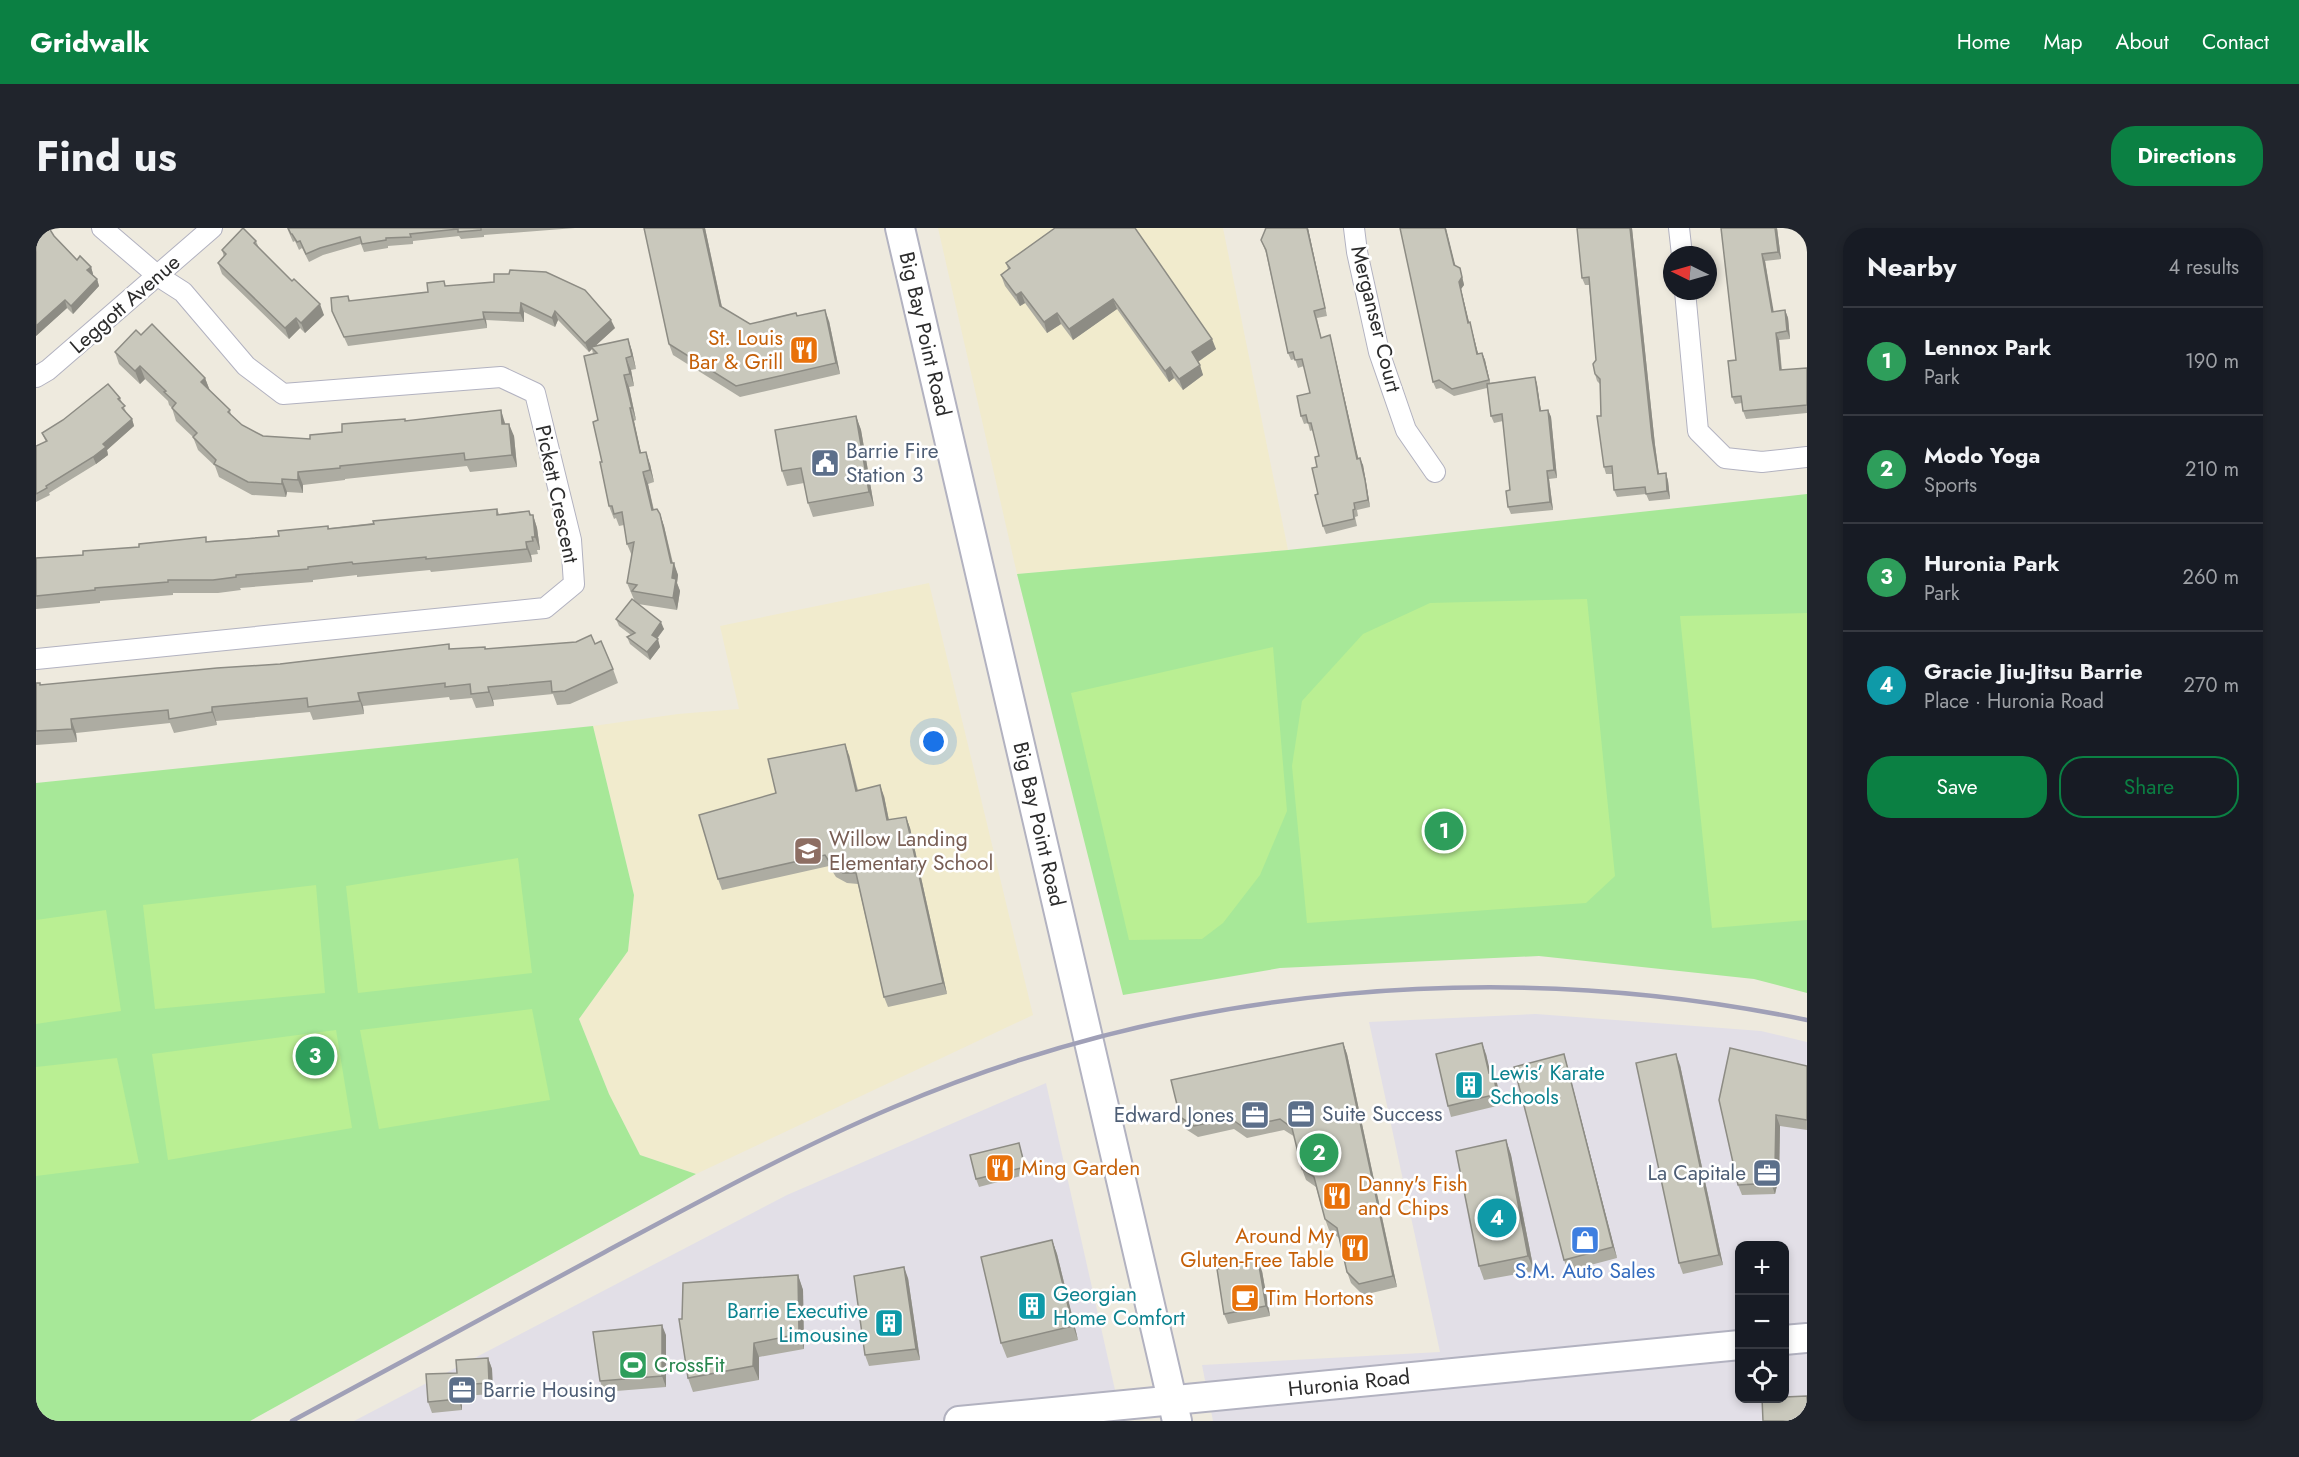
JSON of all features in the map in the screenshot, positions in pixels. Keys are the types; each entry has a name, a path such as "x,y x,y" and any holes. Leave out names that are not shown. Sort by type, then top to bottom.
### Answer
{"street":[{"path":"102,228 158,276"},
{"name":"Leggott Avenue","path":"36,377 48,370 212,228"},
{"name":"Big Bay Point Road","path":"900,228 1175,1411"},
{"name":"Merganser Court","path":"1354,228 1357,252 1383,363 1406,430 1435,472"},
{"path":"1679,228 1681,246"},
{"name":"Pickett Crescent","path":"36,659 545,608 574,584 571,540 535,393 501,376 283,394 246,366 183,292 158,276"},
{"path":"1686,300 1698,431 1725,458 1762,462 1807,457"},
{"path":"1789,1340 1807,1338"},
{"name":"Huronia Road","path":"959,1421 1175,1411 1735,1346"}],"shaded area":[{"path":"938,228 1223,228 1288,550 1017,574"},
{"name":"Willow Landing Elementary School","path":"929,583 1033,1015 696,1174 640,1155 609,1094 579,1019 628,951 634,895 593,726 678,714 739,709 720,626"},
{"path":"1536,1014 1761,1031 1807,1042 1807,1421 1213,1421 1202,1365 1440,1352 1369,1022"},
{"path":"1046,1083 1122,1421 354,1421 787,1195"}],"green space":[{"path":"1807,494 1807,993 1754,979 1539,956 1280,968 1123,995 1017,574 1288,550"},
{"path":"1587,599 1615,876 1586,903 1307,923 1292,766 1302,701 1363,634 1430,603"},
{"path":"1807,613 1807,920 1712,928 1680,616"},
{"path":"1273,647 1287,811 1260,875 1223,923 1202,939 1129,940 1071,693"},
{"path":"593,726 634,895 628,951 579,1019 609,1094 640,1155 696,1174 250,1421 36,1421 36,783"},
{"path":"518,858 532,973 358,993 346,886"},
{"path":"316,885 325,993 155,1009 143,905"},
{"path":"106,910 121,1011 36,1024 36,920"},
{"path":"532,1009 550,1100 379,1129 360,1030"},
{"path":"336,1030 352,1128 168,1160 152,1054"},
{"path":"117,1058 139,1163 36,1176 36,1067"}],"building":[{"path":"36,228 49,228 77,260 80,256 91,267 87,270 97,279 71,306 65,300 36,326"},
{"path":"243,228 256,241 254,243 292,281 294,279 320,304 301,323 296,318 285,328 218,263 226,254 222,250"},
{"path":"288,228 481,228 481,230 458,232 458,229 410,234 411,237 386,238 386,240 362,244 360,237 306,254 300,241 297,242"},
{"path":"644,228 703,228 720,306 750,324 796,313 797,316 825,310 836,363 736,386 669,344"},
{"path":"1055,228 1135,228 1212,339 1192,352 1200,365 1179,379 1170,367 1165,371 1113,299 1069,329 1057,313 1044,322 1021,292 1016,295 1001,275 1010,268 1006,263"},
{"path":"1266,228 1307,228 1325,308 1314,311 1321,338 1330,335 1357,459 1360,458 1365,480 1368,500 1354,503 1354,519 1323,526 1315,495 1318,494 1312,468 1317,467 1315,457 1319,456 1311,423 1308,423 1306,415 1301,416 1297,396 1310,393 1302,359 1295,360 1293,352 1288,353 1266,250 1261,240"},
{"path":"1400,228 1445,228 1454,265 1460,268 1462,277 1459,282 1468,323 1470,322 1477,354 1482,353 1489,380 1452,389 1439,380 1433,382"},
{"path":"1577,228 1630,228 1652,438 1658,474 1666,473 1667,491 1646,494 1645,487 1614,490 1612,466 1604,467 1597,416 1601,416 1600,379 1595,374 1593,364 1596,360 1589,277 1582,278"},
{"path":"1721,228 1775,228 1778,252 1762,254 1772,312 1785,310 1787,331 1776,333 1780,370 1807,368 1807,405 1743,411 1741,396 1732,397 1728,361 1736,360"},
{"path":"510,270 546,272 585,290 611,320 585,343 555,311 552,318 521,303 520,313 483,312 484,319 344,337 332,311 331,298 348,296 349,301 428,292 427,283 444,281 445,286 494,282 494,274 509,274"},
{"path":"152,324 205,378 201,382 230,410 228,412 242,425 263,436 310,439 310,435 342,432 342,424 405,419 405,421 501,410 502,424 509,424 512,455 465,460 464,453 298,472 298,480 282,479 282,484 248,482 214,464 216,460 193,437 197,433 172,408 176,403 164,392 166,391 140,366 135,371 115,352 136,330 141,335"},
{"path":"628,339 632,356 626,358 630,374 624,375 640,453 646,452 650,470 643,472 652,510 657,509 660,514 671,563 674,563 672,578 676,579 673,598 632,591 637,585 627,583 634,542 627,544 622,512 614,514 612,506 609,506 593,422 598,420 584,356 597,353 591,347"},
{"path":"1535,377 1540,411 1548,410 1554,470 1547,471 1550,502 1508,507 1506,491 1510,490 1502,414 1491,416 1487,384"},
{"path":"108,384 125,406 122,408 132,419 103,444 106,447 36,494 36,446 47,441 42,433 63,420"},
{"name":"Barrie Fire Station 3","path":"856,416 869,492 808,503 801,468 782,471 775,430"},
{"path":"497,509 497,515 529,511 530,515 533,515 535,537 532,537 533,541 526,542 527,549 426,559 426,557 353,564 352,562 308,567 308,569 236,575 236,577 213,580 168,580 168,582 36,596 36,558 83,555 83,551 139,547 139,544 206,537 206,542 279,536 278,531 328,526 328,529 374,524 373,521"},
{"path":"632,599 661,622 652,635 658,639 647,652 627,637 635,633 616,619"},
{"path":"591,635 595,644 601,641 613,669 565,691 552,692 551,681 488,687 489,692 471,694 470,684 445,687 445,683 358,693 360,701 308,707 307,698 212,707 212,712 169,719 168,710 71,719 72,729 36,731 36,683 40,685 280,664 449,644 449,649 485,647 485,649 576,642"},
{"path":"845,744 856,791 880,785 887,820 906,817 943,983 884,997 856,873 843,873 832,866 825,855 718,879 699,815 776,793 768,759"},
{"path":"1343,1043 1393,1276 1359,1284 1347,1272 1337,1228 1325,1219 1314,1177 1302,1169 1292,1128 1280,1119 1243,1127 1230,1118 1194,1126 1180,1117 1171,1080"},
{"name":"Lewis’ Karate Schools","path":"1482,1043 1489,1073 1493,1072 1497,1094 1448,1106 1436,1054"},
{"path":"1730,1048 1807,1066 1807,1120 1776,1115 1775,1166 1771,1183 1738,1185 1719,1100"},
{"path":"1564,1054 1613,1247 1564,1260 1514,1067"},
{"path":"1676,1054 1719,1255 1679,1263 1636,1063"},
{"path":"1506,1140 1528,1256 1479,1266 1456,1151"},
{"name":"Ming Garden","path":"1019,1143 1025,1167 976,1179 970,1155"},
{"name":"Georgian Home Comfort","path":"1052,1240 1073,1326 1001,1343 981,1257"},
{"name":"Tim Hortons","path":"1258,1260 1266,1306 1224,1314 1217,1269"},
{"name":"Barrie Executive Limousine","path":"904,1267 916,1349 865,1355 854,1276"},
{"path":"798,1275 799,1334 754,1343 753,1366 688,1378 679,1319 682,1319 683,1283"},
{"name":"CrossFit","path":"662,1325 662,1376 600,1381 593,1332"},
{"path":"488,1358 489,1383 458,1385 458,1399 428,1402 426,1374 457,1373 456,1360"},
{"path":"1807,1396 1807,1421 1763,1421 1762,1403 1789,1403 1789,1397"}],"railway":[{"path":"292,1421 676,1214 820,1140 894,1107 1003,1066 1115,1033 1228,1009 1344,994 1460,988 1576,990 1692,1001 1807,1020"}],"place":[{"name":"St. Louis Bar & Grill","path":"804,350"},
{"name":"Barrie Fire Station 3","path":"825,463"},
{"name":"Lennox Park","path":"1444,831"},
{"name":"Willow Landing Elementary School","path":"808,851"},
{"name":"Huronia Park","path":"315,1056"},
{"name":"Lewis’ Karate Schools","path":"1469,1085"},
{"name":"Suite Success","path":"1301,1114"},
{"name":"Edward Jones","path":"1255,1115"},
{"name":"Modo Yoga","path":"1319,1153"},
{"name":"Ming Garden","path":"1000,1168"},
{"name":"La Capitale","path":"1767,1173"},
{"name":"Danny's Fish and Chips","path":"1337,1196"},
{"name":"Gracie Jiu-Jitsu Barrie","path":"1497,1218"},
{"name":"S.M. Auto Sales","path":"1585,1240"},
{"name":"Around My Gluten-Free Table","path":"1355,1248"},
{"name":"Tim Hortons","path":"1245,1298"},
{"name":"Georgian Home Comfort","path":"1032,1306"},
{"name":"Barrie Executive Limousine","path":"889,1323"},
{"name":"CrossFit","path":"633,1365"},
{"name":"Barrie Housing","path":"462,1390"}]}
